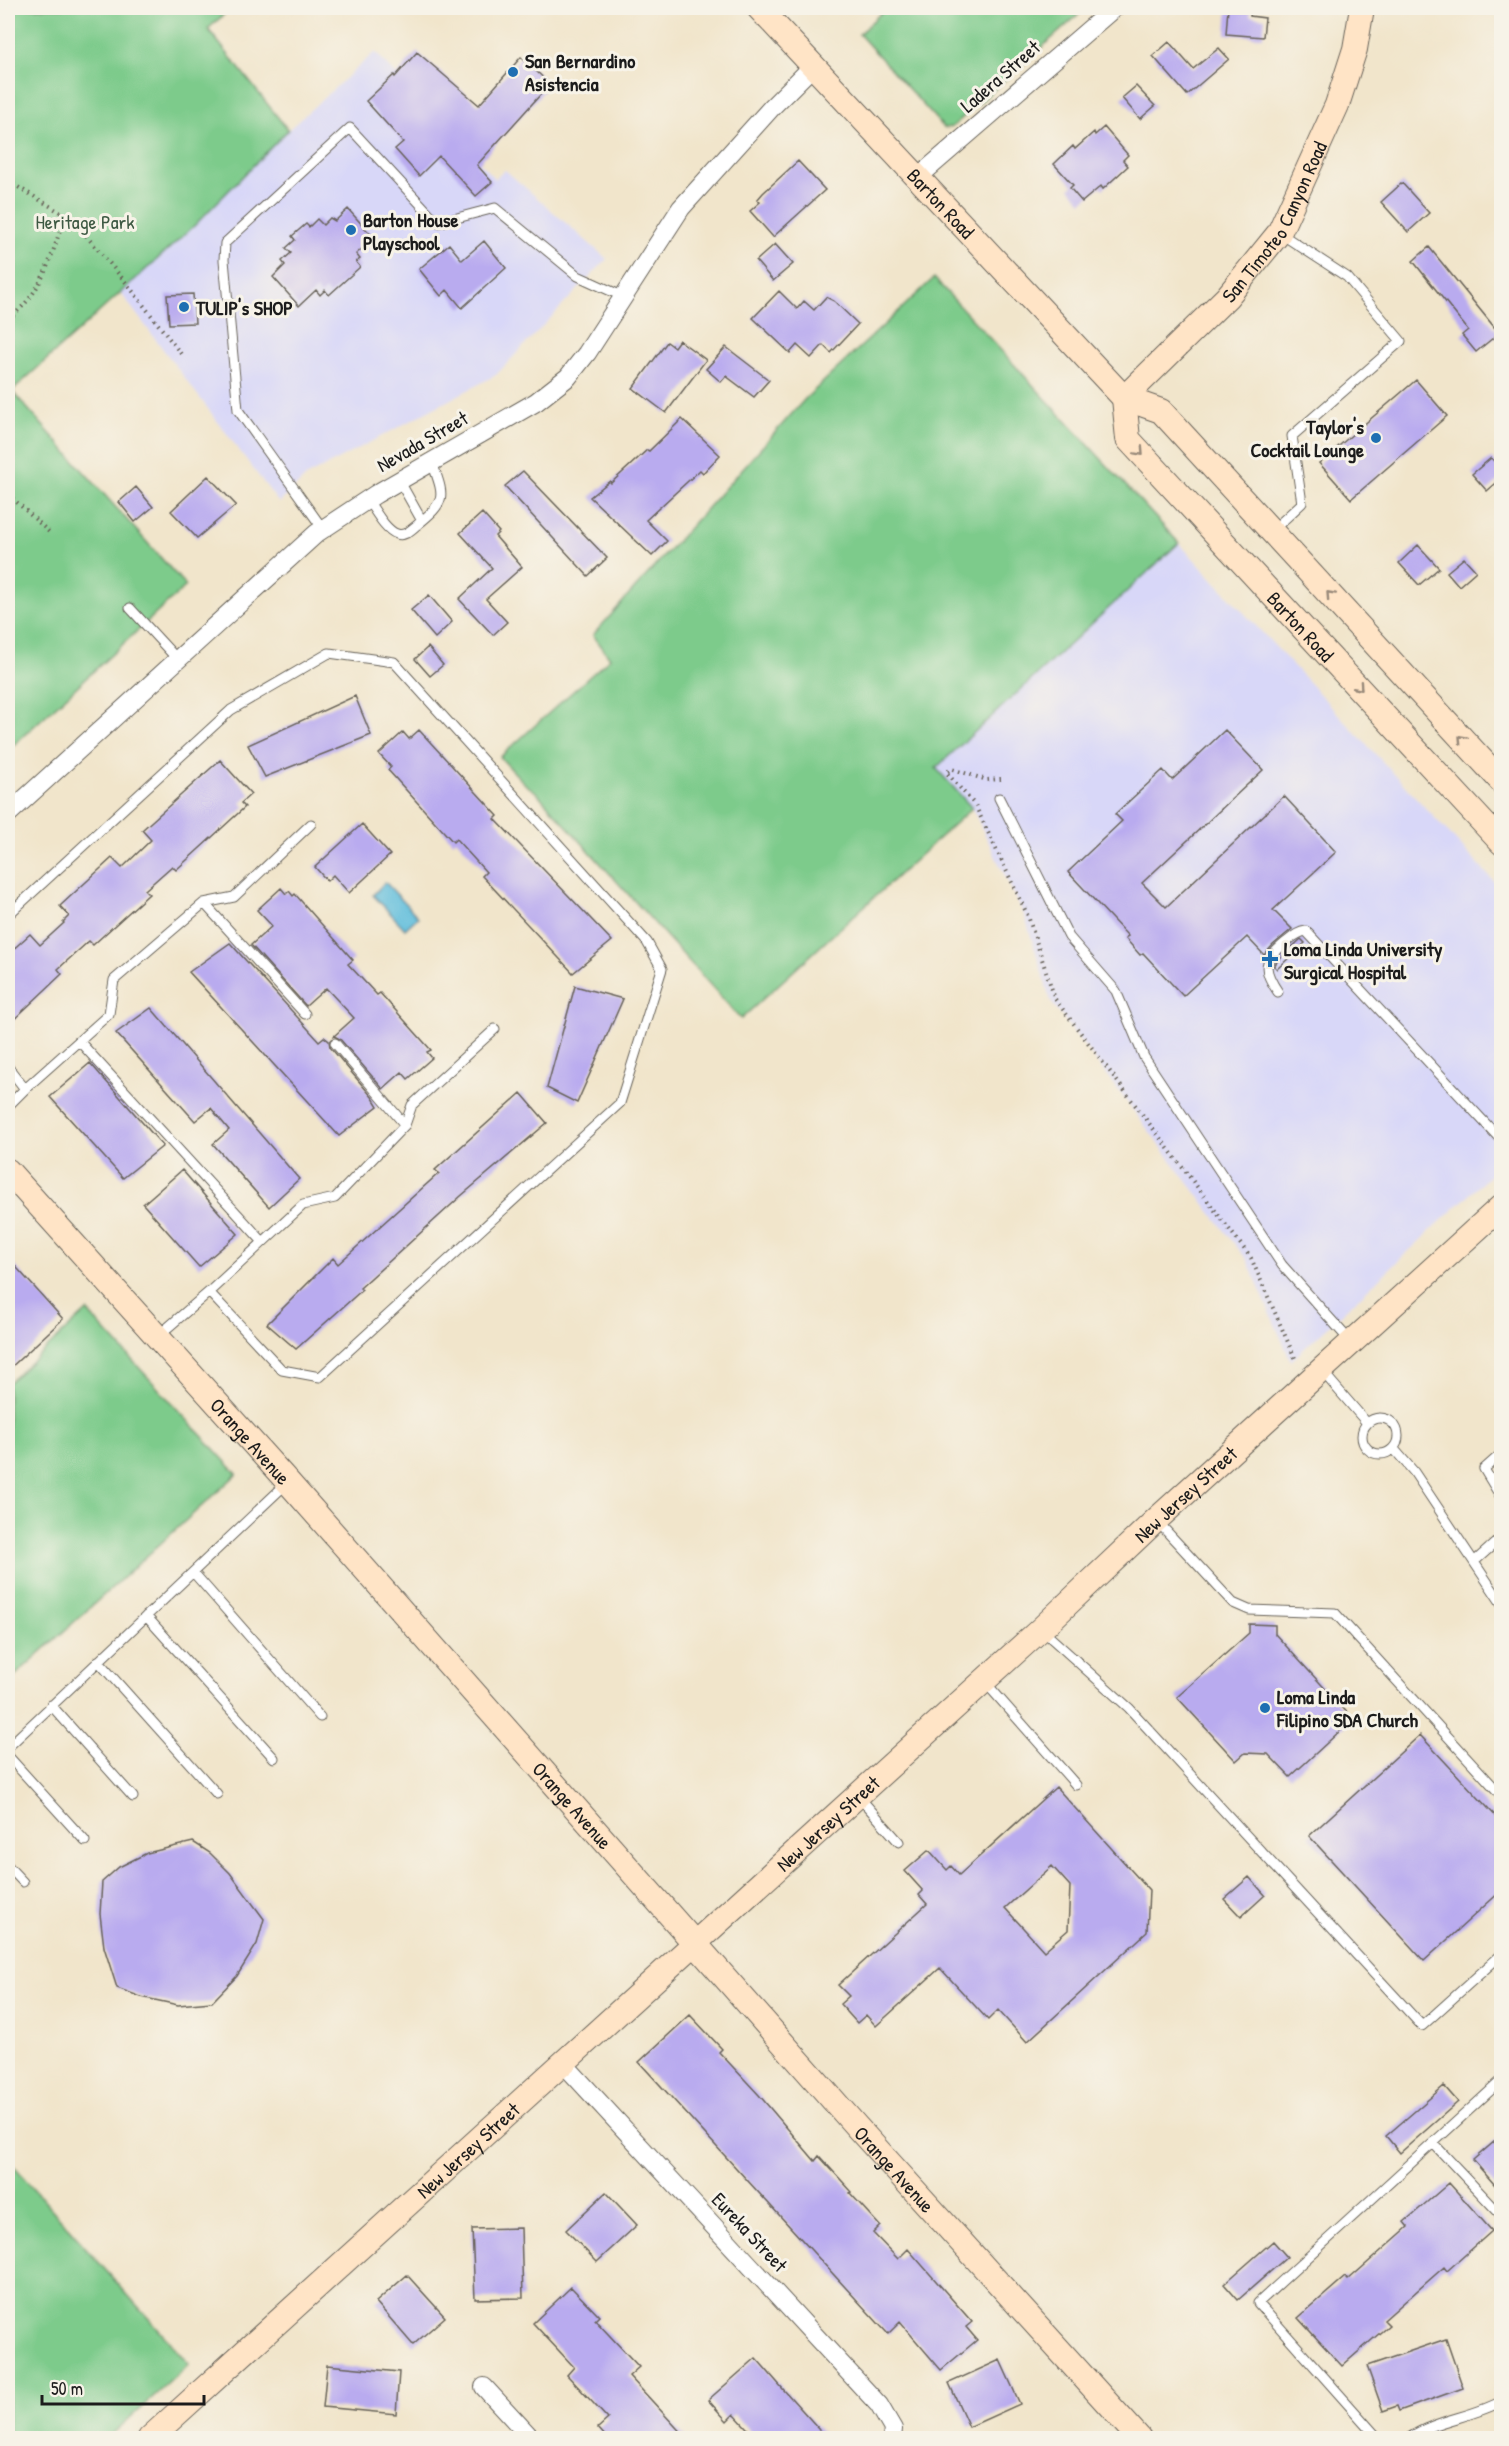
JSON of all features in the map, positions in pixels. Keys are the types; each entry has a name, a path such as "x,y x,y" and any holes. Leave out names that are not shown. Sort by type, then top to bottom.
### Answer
{"street":[{"name":"Barton Road","path":"759,8 1124,398 1161,411 1502,782"},
{"name":"Ladera Street","path":"917,178 1114,8"},
{"name":"San Timoteo Canyon Road","path":"1124,398 1227,297 1279,232 1337,105 1355,49 1362,8"},
{"name":"Nevada Street","path":"8,814 323,528 399,480 536,402 568,377 587,353 681,208 773,106 812,67"},
{"name":"Barton Road","path":"1124,398 1128,439 1263,582 1502,843"},
{"name":"Orange Avenue","path":"8,1171 288,1482 872,2144 1139,2439"},
{"name":"New Jersey Street","path":"150,2439 696,1944 1041,1629 1156,1520 1502,1206"},
{"name":"Eureka Street","path":"563,2063 879,2405 892,2428 892,2439"},
{"path":"484,2387 531,2439"}],"lane":[{"path":"323,528 238,411 224,260 225,243 350,128 438,223 495,208 578,276 624,297"},
{"path":"1271,531 1302,503 1292,436 1401,341 1347,278 1279,232"},
{"path":"367,500 389,529 398,534 405,534 436,510 440,500 441,489 432,462"},
{"path":"399,480 422,521"},
{"path":"130,608 178,660"},
{"path":"8,915 231,710 329,653 394,662 647,942 662,969 620,1103 320,1377 282,1370 209,1292"},
{"path":"999,798 1069,937 1116,991 1144,1057 1282,1265 1351,1342"},
{"path":"8,1106 109,1014 114,980 204,903 234,897 311,824"},
{"path":"204,903 305,1014"},
{"path":"1278,992 1267,976 1266,964 1272,954 1300,931 1306,931 1502,1141"},
{"path":"158,1336 303,1205 335,1198 405,1125 412,1105 495,1029"},
{"path":"79,1041 263,1242"},
{"path":"335,1043 405,1125"},
{"path":"8,1067 25,1089"},
{"path":"1321,1370 1367,1423"},
{"path":"1378,1418 1391,1422 1398,1433 1394,1449 1378,1454 1366,1447 1362,1433 1367,1423 1378,1418"},
{"path":"1394,1449 1414,1472 1502,1604"},
{"path":"1502,1453 1484,1469 1502,1499"},
{"path":"8,1747 288,1482"},
{"path":"1156,1520 1233,1603 1249,1610 1335,1613 1502,1796"},
{"path":"1474,1562 1502,1537"},
{"path":"193,1572 320,1717"},
{"path":"146,1616 274,1758"},
{"path":"1041,1629 1130,1708 1422,2026 1502,1954"},
{"path":"98,1661 217,1794"},
{"path":"984,1680 1076,1785"},
{"path":"51,1705 133,1797"},
{"path":"8,1756 85,1841"},
{"path":"857,1795 899,1842"},
{"path":"8,1866 23,1882"},
{"path":"1378,2439 1258,2303 1502,2080"},
{"path":"1433,2143 1502,2216"},
{"path":"1409,2439 1427,2427 1468,2416 1502,2401"}],"path":[{"path":"8,181 65,215 77,225 129,285 181,354"},
{"path":"8,319 37,289 65,215"},
{"path":"8,494 50,533"},
{"path":"1001,779 987,780 952,769 946,772 975,805 1028,915 1055,999 1251,1258 1295,1358"}],"shaded area":[{"path":"375,52 495,179 505,170 607,259 496,375 307,476 279,503 120,292 194,226 288,130"},
{"name":"Loma Linda University Surgical Hospital","path":"1179,543 1501,889 1501,1165 1291,1361 1247,1260 1051,1002 1025,917 972,808 936,768"}],"green space":[{"name":"Heritage Park","path":"8,8 231,8 208,29 288,130 194,226 12,391 186,586 8,750"},
{"path":"886,8 1086,8 952,127 944,128 859,34"},
{"path":"934,278 1179,543 936,768 972,808 741,1019 536,792 525,784 500,757 610,658 593,635 805,399"},
{"path":"87,1311 237,1474 8,1682 8,1383"},
{"path":"8,2160 189,2364 108,2438 8,2438"}],"water":[{"path":"385,882 418,917 405,929 373,895"}],"building":[{"path":"1228,8 1251,8 1250,16 1265,18 1263,37 1226,34"},
{"path":"1169,42 1193,69 1219,48 1229,59 1187,95 1153,56"},
{"path":"417,52 479,105 521,57 550,84 477,165 492,182 476,196 439,156 419,176 395,149 403,142 366,101 394,75 395,77"},
{"path":"1136,86 1155,106 1140,119 1122,98"},
{"path":"1104,127 1128,155 1123,160 1128,166 1103,189 1101,186 1082,202 1070,188 1073,185 1054,164 1073,146 1075,149 1094,132 1095,135"},
{"path":"798,161 825,190 773,237 750,211 760,202 757,200 763,193"},
{"path":"1402,183 1429,213 1408,232 1381,202"},
{"path":"348,209 374,238 356,254 360,259 356,262 360,267 329,295 325,290 320,295 316,290 299,306 273,277 285,265 282,261 291,253 286,248 295,240 292,236 306,224 309,227 317,219 323,225 330,218 335,221"},
{"path":"484,241 506,268 462,308 447,290 441,296 419,269 449,244 462,260"},
{"path":"775,244 793,264 773,281 756,261"},
{"path":"1429,247 1499,333 1476,352 1462,335 1468,330 1413,261"},
{"path":"779,291 797,309 804,301 814,310 826,297 834,301 858,324 831,353 823,345 811,358 797,345 790,353 753,318"},
{"path":"193,294 195,323 169,324 167,295"},
{"path":"679,340 706,360 666,413 633,388 667,342 674,347"},
{"path":"726,347 769,380 754,397 726,376 721,382 706,369"},
{"path":"1416,380 1447,416 1351,499 1319,463"},
{"path":"682,419 720,455 703,473 700,470 646,520 667,541 652,556 590,497 610,481 611,483 647,450 649,451"},
{"path":"1491,458 1502,469 1502,478 1487,491 1472,474"},
{"path":"523,471 607,558 588,576 505,486"},
{"path":"208,476 236,505 197,538 171,511"},
{"path":"136,487 153,507 135,522 119,502"},
{"path":"482,513 499,532 495,536 522,567 486,599 507,622 493,635 459,599 492,568 460,533"},
{"path":"1418,545 1439,568 1419,585 1399,563"},
{"path":"1464,558 1476,571 1459,586 1447,572"},
{"path":"429,595 452,622 435,638 411,610"},
{"path":"428,647 443,665 430,676 415,659"},
{"path":"355,696 371,735 265,777 248,745"},
{"path":"419,730 498,816 495,819 612,941 573,973 482,876 486,872 456,839 453,842 388,770 391,767 379,754 403,732 409,739"},
{"path":"1225,730 1263,770 1142,883 1166,907 1284,796 1336,852 1273,910 1292,929 1264,955 1247,937 1183,996 1143,953 1140,955 1125,938 1128,936 1068,872 1122,821 1115,814 1163,770 1172,780"},
{"path":"220,760 251,794 241,803 245,807 176,870 172,866 145,890 149,894 93,945 89,941 58,969 62,974 8,1025 8,954 30,934 40,945 69,916 60,906 112,858 122,868 151,840 142,830"},
{"path":"362,824 390,855 349,893 333,875 327,881 315,867"},
{"path":"281,888 286,894 289,891 293,896 295,894 353,960 348,964 377,995 380,993 431,1050 427,1052 432,1058 408,1079 402,1072 383,1089 340,1039 334,1036 354,1018 326,988 306,1006 251,945 272,926 257,910"},
{"path":"1301,939 1305,943 1277,969 1274,966 1278,960"},
{"path":"230,943 319,1041 324,1037 329,1041 330,1047 378,1106 339,1136 189,972"},
{"path":"575,986 623,999 577,1103 547,1088"},
{"path":"151,1008 299,1179 269,1207 213,1144 229,1130 211,1108 195,1121 116,1033"},
{"path":"90,1063 163,1146 123,1178 50,1097"},
{"path":"521,1093 547,1123 461,1196 296,1349 267,1324 333,1258 338,1264 439,1173 435,1170"},
{"path":"182,1170 238,1234 199,1267 143,1204"},
{"path":"8,1258 63,1319 8,1370"},
{"name":"Loma Linda Filipino SDA Church","path":"1249,1624 1275,1625 1275,1634 1353,1719 1290,1777 1268,1754 1245,1753 1236,1761 1177,1697 1249,1633"},
{"path":"1420,1735 1502,1823 1502,1890 1424,1961 1309,1836"},
{"path":"1056,1787 1149,1890 1147,1932 1027,2042 998,2010 988,2020 940,1968 876,2026 866,2015 857,2023 840,2004 849,1996 838,1985 927,1904 919,1895 923,1891 905,1871 929,1850 947,1870 951,1866 959,1875","holes":["1052,1866 1070,1886 1068,1930 1044,1951 1005,1908"]},
{"path":"193,1842 210,1853 230,1873 264,1919 257,1944 237,1976 212,2002 178,2005 141,1997 117,1988 104,1947 100,1914 102,1882 119,1867 147,1853"},
{"path":"1249,1877 1265,1895 1241,1917 1224,1899"},
{"path":"690,2015 722,2049 719,2052 815,2161 819,2156 852,2192 850,2193 880,2226 873,2233 898,2259 908,2249 972,2322 966,2327 977,2340 941,2370 900,2322 888,2334 639,2062"},
{"path":"1444,2086 1458,2102 1400,2153 1386,2136"},
{"path":"1502,2135 1502,2193 1473,2160"},
{"path":"1449,2183 1492,2231 1447,2271 1444,2267 1384,2320 1389,2325 1342,2366 1298,2318 1345,2277 1348,2280 1408,2227 1404,2222"},
{"path":"606,2192 637,2225 597,2262 566,2230"},
{"path":"521,2228 523,2298 475,2299 472,2229"},
{"path":"1273,2241 1287,2257 1238,2300 1224,2284"},
{"path":"407,2275 445,2317 413,2345 376,2302"},
{"path":"571,2287 599,2316 595,2320 639,2367 629,2376 687,2439 608,2439 598,2428 608,2419 567,2375 574,2367 533,2323"},
{"path":"1446,2339 1463,2388 1399,2411 1397,2406 1383,2411 1367,2366"},
{"path":"756,2358 828,2439 757,2439 734,2414 727,2421 708,2400"},
{"path":"1000,2360 1020,2404 969,2427 949,2383"},
{"path":"327,2365 399,2372 396,2414 323,2407"}],"place":[{"name":"San Bernardino Asistencia","path":"513,72"},
{"name":"Barton House Playschool","path":"351,230"},
{"name":"TULIP's SHOP","path":"184,307"},
{"name":"Taylor's Cocktail Lounge","path":"1376,438"},
{"name":"Loma Linda University Surgical Hospital","path":"1270,959"},
{"name":"Loma Linda Filipino SDA Church","path":"1265,1708"}]}
